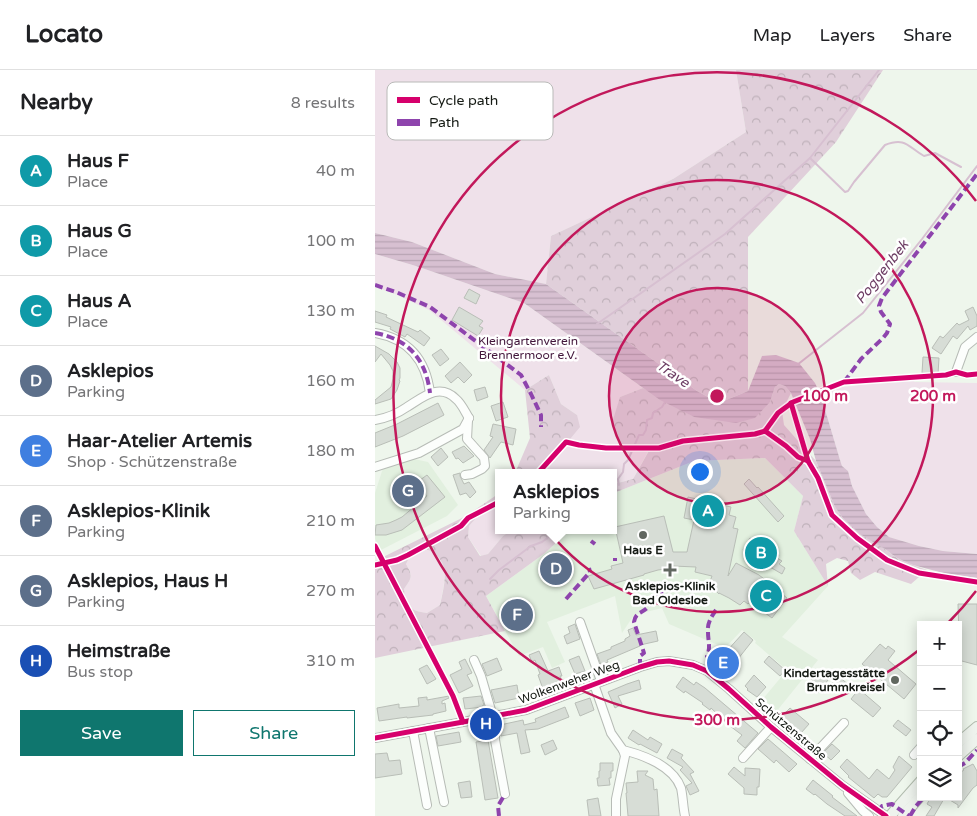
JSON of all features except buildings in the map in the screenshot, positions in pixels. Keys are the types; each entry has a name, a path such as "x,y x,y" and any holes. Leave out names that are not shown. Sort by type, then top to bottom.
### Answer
{"main road":[{"path":"962,745 977,727"},
{"path":"962,747 977,739"},
{"path":"890,816 917,785"},
{"path":"903,816 917,800"}],"street":[{"path":"375,333 396,340 411,350 426,372 431,393"},
{"path":"956,372 965,347 977,337"},
{"path":"375,420 390,416 407,408 426,394 441,392 453,396 469,418 467,439 484,458 485,463 482,469 465,475"},
{"path":"375,466 419,453 463,429 469,418"},
{"path":"581,622 611,733 625,756 616,798 616,816"},
{"path":"474,660 493,716 495,740 505,794"},
{"name":"Wolkenweher Weg","path":"375,738 526,710 657,662 681,662"},
{"name":"Schützenstraße","path":"681,662 693,665 713,675 810,759 842,785 886,816"},
{"path":"810,759 844,723"},
{"path":"743,758 771,727"},
{"path":"429,728 444,802"},
{"path":"413,731 427,805"},
{"path":"623,750 637,753 663,766 674,776 681,788 685,816"},
{"path":"914,756 917,753"},
{"name":"Schützenstraße","path":"842,785 869,816"}],"shaded area":[{"name":"Asklepios-Klinik Bad Oldesloe","path":"765,458 803,496 794,531 828,586 782,637 818,660 776,712 762,700 787,670 742,630 725,648 669,624 662,608 634,615 622,633 615,596 547,622 565,662 552,668 543,647 519,656 486,596 545,553 566,534 617,534 617,492 694,461"},
{"path":"414,459 428,462 458,505 447,516 381,550 375,539 375,493 383,468"}],"green space":[{"path":"375,70 736,70 746,132 673,179 551,236 546,284 495,274 412,242 375,233"},
{"path":"736,70 883,70 836,142 748,237 748,391 719,403 697,391 546,284 551,236 673,179 746,132"},
{"name":"Kleingartenverein Brennermoor e.V.","path":"375,254 524,303 643,388 620,397 620,445 641,445 650,448 633,479 617,483 617,469 545,469 564,446 577,415 561,404 549,375 525,390 429,310 375,287"},
{"path":"549,375 561,404 577,415 580,427 545,469 517,469 530,438 525,390"},
{"path":"911,380 915,382 977,383 977,554 943,551 889,537 866,514 852,486 848,471 842,466 821,396 842,387"},
{"path":"779,384 785,386 791,393 782,411 784,425 816,461 835,507 842,517 897,558 927,570 911,584 875,572 860,580 851,573 848,561 837,558 826,564 828,586 794,531 803,496 765,458 694,461 617,492 617,483 633,479 650,449 641,445 620,445 612,423 620,397 643,388 694,417 770,402 775,387"},
{"path":"495,496 495,503 485,508 469,526 468,537 480,556 488,554 506,534 566,534 545,553 486,596 505,631 375,658 375,561 466,516","holes":["426,549 440,559 445,572 440,605 427,613 416,611 409,607 406,600 404,589 411,577 406,564 409,558"]},
{"path":"495,503 495,534 506,534 488,554 481,556 468,537 469,526 485,508"},
{"path":"426,549 437,554 441,559 444,572 444,585 440,605 427,613 416,611 409,607 404,589 411,577 406,564 409,558"}],"water":[{"name":"Trave","path":"375,233 412,242 495,274 546,284 697,391 719,403 748,391 762,356 776,355 799,363 815,383 821,396 842,466 848,471 852,486 866,514 889,537 943,551 977,554 977,578 947,574 913,565 897,558 860,534 842,517 835,507 816,461 810,439 791,393 785,386 779,384 775,387 770,402 755,418 736,423 694,417 660,400 524,303 375,254"}],"waterway":[{"path":"597,324 725,234 810,158 879,70"},
{"path":"810,158 845,192 848,191 885,145 892,143 906,144 924,156 935,153 961,167"},
{"name":"Poggenbek","path":"797,365 863,313 977,166"},
{"path":"619,485 618,479 623,472 624,464 628,460 639,435 643,435 646,430 647,420 652,418 653,413 662,407 665,402"},
{"path":"490,579 531,546 542,542 553,534"}],"marked path":[{"path":"844,382 861,359 887,333 890,324 879,306 882,298 977,174"},
{"path":"375,285 430,307 521,375 541,415 541,427"},
{"path":"375,333 397,340 414,353 420,361 428,381 430,393"},
{"path":"591,541 595,544"},
{"path":"566,599 590,572 589,568"},
{"path":"640,667 640,656 644,653 634,622 635,618 648,607 660,592 668,589 675,582"},
{"path":"707,671 713,660 707,656 709,647 708,626 716,610"},
{"path":"962,765 977,750"},
{"path":"499,816 498,806 505,794"},
{"path":"910,816 920,801"},
{"path":"878,812 882,806 892,804 909,816"}],"cycle path":[{"path":"765,431 778,413 793,402 844,382 946,375 956,372 967,375 977,374"},
{"path":"791,403 808,461 818,478 832,515 857,538 887,560 919,573 977,582"},
{"path":"542,469 566,442 606,448 659,448 683,441 755,434 765,431 798,457 808,461"},
{"path":"375,565 397,560 408,555 461,526 468,518 495,504"},
{"path":"375,546 453,696 463,722"},
{"path":"375,738 526,710 640,667 669,661 693,665 707,671 842,785 886,816"}],"place":[{"name":"Asklepios, Haus H","path":"408,491"},
{"name":"Haus F","path":"708,511"},
{"name":"Haus E","path":"643,535"},
{"name":"Haus G","path":"761,553"},
{"name":"Asklepios","path":"556,569"},
{"name":"Asklepios-Klinik Bad Oldesloe","path":"670,570"},
{"name":"Haus A","path":"766,596"},
{"name":"Asklepios-Klinik","path":"517,615"},
{"name":"Haar-Atelier Artemis","path":"723,663"},
{"name":"Kindertagesstätte Brummkreisel","path":"895,680"},
{"name":"Heimstraße","path":"486,724"}]}
